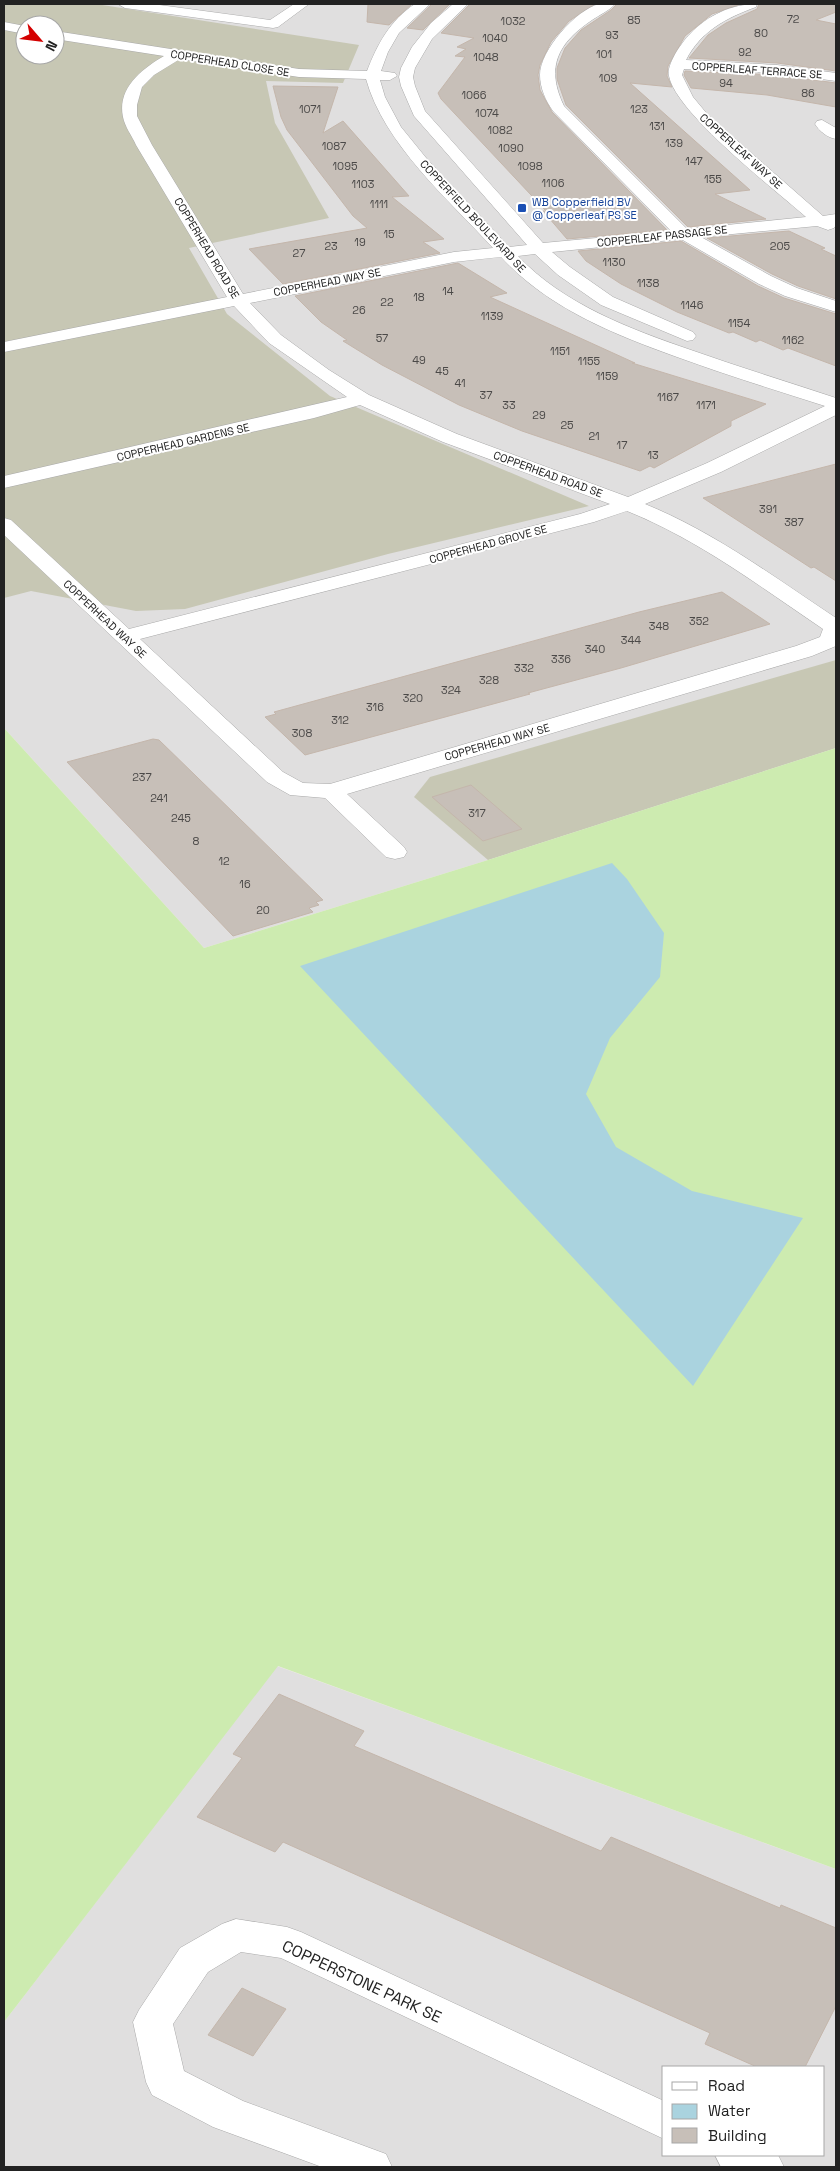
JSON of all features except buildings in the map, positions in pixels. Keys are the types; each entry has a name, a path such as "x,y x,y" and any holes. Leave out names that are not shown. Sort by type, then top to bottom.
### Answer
{"street":[{"path":"125,4 273,24 302,4"},
{"path":"372,76 381,52 394,31 414,10 423,4"},
{"path":"406,76 414,54 428,33 460,4"},
{"path":"608,4 569,30 552,52 546,73 550,96 570,122 683,234 765,280 791,292 836,307"},
{"path":"677,64 686,45 706,25 751,4"},
{"name":"COPPERHEAD CLOSE SE","path":"65,37 299,73 406,76"},
{"name":"COPPERHEAD ROAD SE","path":"176,54 142,76 134,89 129,103 130,118 237,299 275,339 362,399 450,438 522,466 584,486 628,505"},
{"name":"COPPERLEAF TERRACE SE","path":"677,64 777,69 836,77"},
{"name":"COPPERLEAF WAY SE","path":"677,64 675,75 680,88 703,118 828,219 836,230"},
{"name":"COPPERFIELD BOULEVARD SE","path":"372,76 378,97 394,128 504,252 534,281 553,294 606,323 676,352 836,404"},
{"name":"COPPERFIELD BOULEVARD SE","path":"406,76 419,114 539,249 570,276 607,301 701,342"},
{"path":"822,124 836,135"},
{"name":"COPPERLEAF PASSAGE SE","path":"504,252 828,219"},
{"name":"COPPERHEAD WAY SE","path":"4,347 454,257 504,252"},
{"name":"COPPERHEAD GARDENS SE","path":"4,482 314,412 362,399"},
{"name":"COPPERHEAD GROVE SE","path":"124,637 588,518 628,505 720,465 836,408"},
{"name":"COPPERHEAD WAY SE","path":"4,524 275,777 298,790 331,791 804,651 829,641 835,626 709,543 670,521 628,505"},
{"path":"331,791 395,852"},
{"name":"COPPERSTONE PARK SE","path":"371,2167 228,2114 166,2082 153,2022 194,1960 236,1935 287,1943 662,2120"},
{"path":"738,2156 763,2167"}],"shaded area":[{"path":"4,4 836,4 836,748 488,860 204,948 4,728"},
{"path":"4,4 96,4 359,45 343,83 266,81 275,123 329,218 189,248 227,314 330,396 589,506 388,554 185,609 136,611 31,591 4,598"},
{"path":"836,660 836,748 488,860 414,797 430,777"},
{"path":"277,1666 836,1869 836,2167 4,2167 4,2022"}],"green space":[{"path":"4,728 204,948 488,860 836,748 836,1869 278,1666 4,2022"}],"water":[{"path":"612,863 627,879 664,933 660,977 610,1038 586,1094 616,1147 692,1191 803,1218 693,1386 300,966"}],"place":[{"name":"WB Copperfield BV @ Copperleaf PS SE","path":"522,208"}]}
